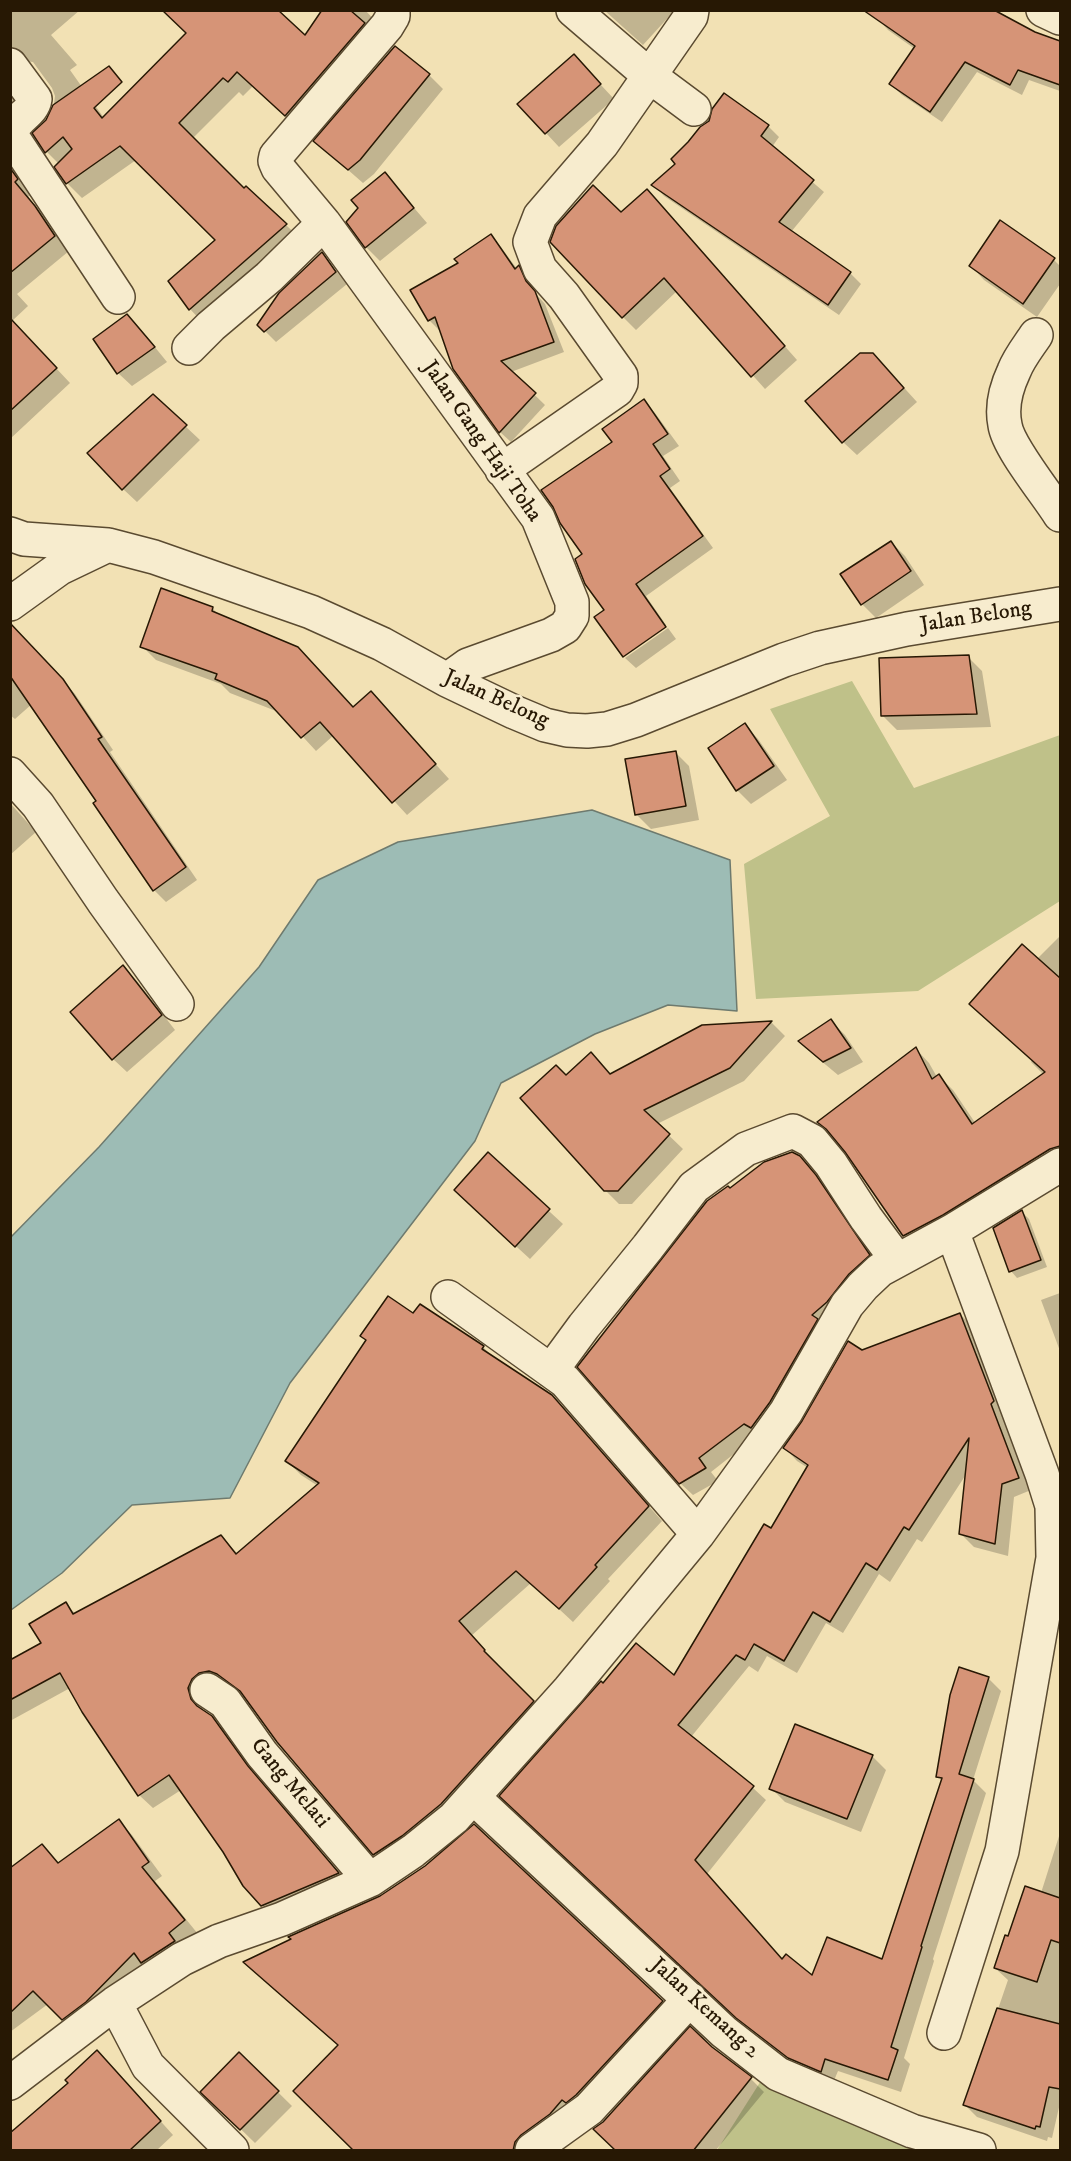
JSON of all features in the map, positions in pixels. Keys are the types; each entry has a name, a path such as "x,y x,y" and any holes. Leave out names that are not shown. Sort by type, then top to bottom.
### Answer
{"street":[{"name":"Jalan Gang Haji Toha","path":"393,10 393,16 387,26 274,161 324,223 538,518 572,602 572,616 565,627 551,635 468,665 447,680"},
{"path":"573,10 651,77 694,109"},
{"path":"502,470 617,390 621,383 621,376 610,359 564,296 540,269 530,242 540,216 603,144 651,77 691,16 692,10"},
{"path":"1043,10 1060,18"},
{"path":"10,65 35,99 34,106 14,125 13,138 118,297"},
{"path":"189,348 211,326 269,277 324,223"},
{"path":"1036,335 1015,368 1007,389 1003,408 1005,428 1060,515"},
{"name":"Jalan Belong","path":"10,534 24,539 108,546 154,557 311,612 382,644 447,680 545,724 567,730 597,730 636,720 784,660 820,648 917,628 1060,604"},
{"path":"10,604 60,568 108,546"},
{"path":"10,774 38,805 177,1004"},
{"path":"550,1371 694,1187 746,1149 793,1131 812,1141 831,1164 897,1260"},
{"path":"10,2083 115,2003 191,1954 219,1941 282,1919 370,1880 413,1851 454,1818 569,1690 698,1534 786,1412 847,1305 880,1270 952,1232 1060,1165"},
{"path":"944,2033 1002,1851 1053,1558 1052,1506 952,1232"},
{"path":"448,1297 565,1382 698,1534"},
{"name":"Gang Melati","path":"207,1690 225,1702 262,1754 370,1880"},
{"name":"Jalan Kemang 2","path":"473,1797 724,2032 778,2074 912,2132 979,2151"},
{"path":"532,2151 589,2109 690,1999"},
{"path":"115,2003 148,2066 232,2151"}],"green space":[{"path":"852,681 914,788 1060,735 1060,901 918,991 756,999 744,864 830,816 770,709"},
{"path":"764,2076 953,2150 717,2150"}],"water":[{"path":"592,810 730,860 737,1011 668,1005 595,1034 501,1083 475,1141 290,1383 230,1498 132,1505 62,1573 11,1610 11,1237 99,1147 259,967 318,880 398,842"}],"building":[{"path":"162,10 278,10 305,35 322,10 350,10 365,23 285,116 237,72 228,82 223,78 179,123 244,188 246,186 287,224 189,310 168,281 215,240 120,146 66,184 54,167 72,149 63,137 45,153 32,133 46,120 53,105 109,66 122,82 94,108 102,118 186,33"},
{"path":"863,10 994,10 1035,32 1060,41 1060,85 1018,70 1010,85 965,62 930,112 889,84 915,46"},
{"path":"395,46 430,74 360,160 348,170 313,141"},
{"path":"574,54 601,84 545,134 517,104"},
{"path":"724,93 769,125 761,136 814,180 779,222 851,272 828,305 651,185 675,164 671,159 700,127 709,121 712,109"},
{"path":"10,168 18,179 15,182 55,236 10,273"},
{"path":"385,172 414,208 365,248 346,222 358,208 351,200"},
{"path":"593,185 621,212 647,189 785,346 751,377 664,278 622,318 550,242 556,226"},
{"path":"1000,220 1055,258 1023,304 969,266"},
{"path":"491,234 515,269 519,265 526,281 535,291 554,342 501,361 536,393 499,433 453,369 435,317 428,321 410,290 458,263 454,259"},
{"path":"322,252 336,272 264,332 257,325 279,293"},
{"path":"127,314 155,347 117,374 93,339"},
{"path":"10,318 57,368 10,411"},
{"path":"860,353 873,353 904,388 842,443 805,401"},
{"path":"153,394 187,425 122,490 87,453"},
{"path":"644,399 668,434 653,444 670,469 660,476 703,536 636,584 666,627 623,657 594,617 604,610 585,584 575,559 582,554 560,523 553,507 541,490 612,442 602,429"},
{"path":"891,541 911,571 861,605 840,574"},
{"path":"161,588 213,607 212,611 298,647 353,707 371,691 436,764 392,803 320,722 301,738 267,701 215,679 217,674 140,647"},
{"path":"10,623 63,679 102,737 98,739 186,867 153,891 93,803 96,801 10,676"},
{"path":"969,655 977,714 881,716 879,658"},
{"path":"745,723 774,766 736,791 708,748"},
{"path":"676,751 686,806 635,815 625,759"},
{"path":"1022,944 1060,978 1060,1146 1050,1149 943,1215 903,1236 845,1152 826,1129 817,1122 916,1047 932,1079 939,1074 972,1124 1045,1072 969,1004"},
{"path":"123,965 162,1015 112,1060 70,1012"},
{"path":"831,1019 851,1048 823,1062 798,1041"},
{"path":"772,1021 730,1068 644,1110 670,1134 618,1191 604,1191 520,1098 556,1065 566,1075 591,1052 610,1074 702,1025"},
{"path":"488,1152 550,1209 515,1247 454,1190"},
{"path":"792,1152 800,1156 816,1175 870,1255 849,1274 827,1302 812,1315 818,1319 770,1402 751,1428 744,1424 699,1458 706,1468 679,1484 577,1367 707,1201 728,1186 730,1188 764,1162"},
{"path":"1022,1210 1041,1260 1009,1272 993,1228"},
{"path":"388,1296 413,1313 420,1304 484,1346 482,1349 552,1395 649,1506 595,1565 597,1567 559,1609 516,1571 459,1621 484,1651 534,1701 441,1804 402,1836 373,1855 277,1742 240,1691 217,1674 209,1671 199,1673 192,1679 188,1688 191,1699 212,1716 248,1766 339,1873 261,1906 243,1886 223,1852 169,1775 138,1796 82,1712 60,1673 10,1700 10,1660 41,1643 29,1624 66,1602 73,1614 221,1535 236,1554 319,1483 285,1461 366,1340 360,1336"},
{"path":"960,1313 994,1401 991,1404 1019,1478 1002,1484 995,1544 959,1534 969,1438 909,1530 904,1527 877,1570 866,1563 830,1622 813,1612 784,1661 754,1644 745,1660 736,1655 678,1725 754,1786 695,1860 782,1959 786,1954 812,1975 827,1937 882,1959 942,1778 936,1777 950,1695 959,1667 989,1677 959,1774 974,1779 891,2047 898,2050 888,2080 825,2059 821,2072 788,2058 736,2018 499,1796 601,1681 603,1683 636,1643 674,1675 764,1524 771,1528 808,1465 783,1448 802,1421 848,1341 862,1350"},
{"path":"795,1724 873,1755 847,1819 769,1789"},
{"path":"119,1819 149,1862 142,1867 185,1920 169,1933 175,1941 141,1963 134,1953 86,2002 62,2020 33,1991 10,2013 10,1868 42,1844 58,1863"},
{"path":"474,1824 663,2001 576,2095 566,2103 562,2100 550,2114 521,2135 515,2142 513,2151 354,2151 293,2091 338,2045 243,1962 291,1939 288,1937 380,1896 425,1866"},
{"path":"1025,1886 1060,1898 1060,1943 1051,1940 1037,1982 994,1968"},
{"path":"997,2008 1060,2024 1060,2089 1049,2087 1040,2127 1036,2126 1035,2129 963,2105"},
{"path":"690,2026 712,2047 752,2077 693,2151 616,2151 593,2129 603,2122"},
{"path":"97,2050 161,2121 129,2151 10,2151 10,2133 68,2083 65,2080"},
{"path":"239,2052 279,2091 240,2130 200,2092"}]}
